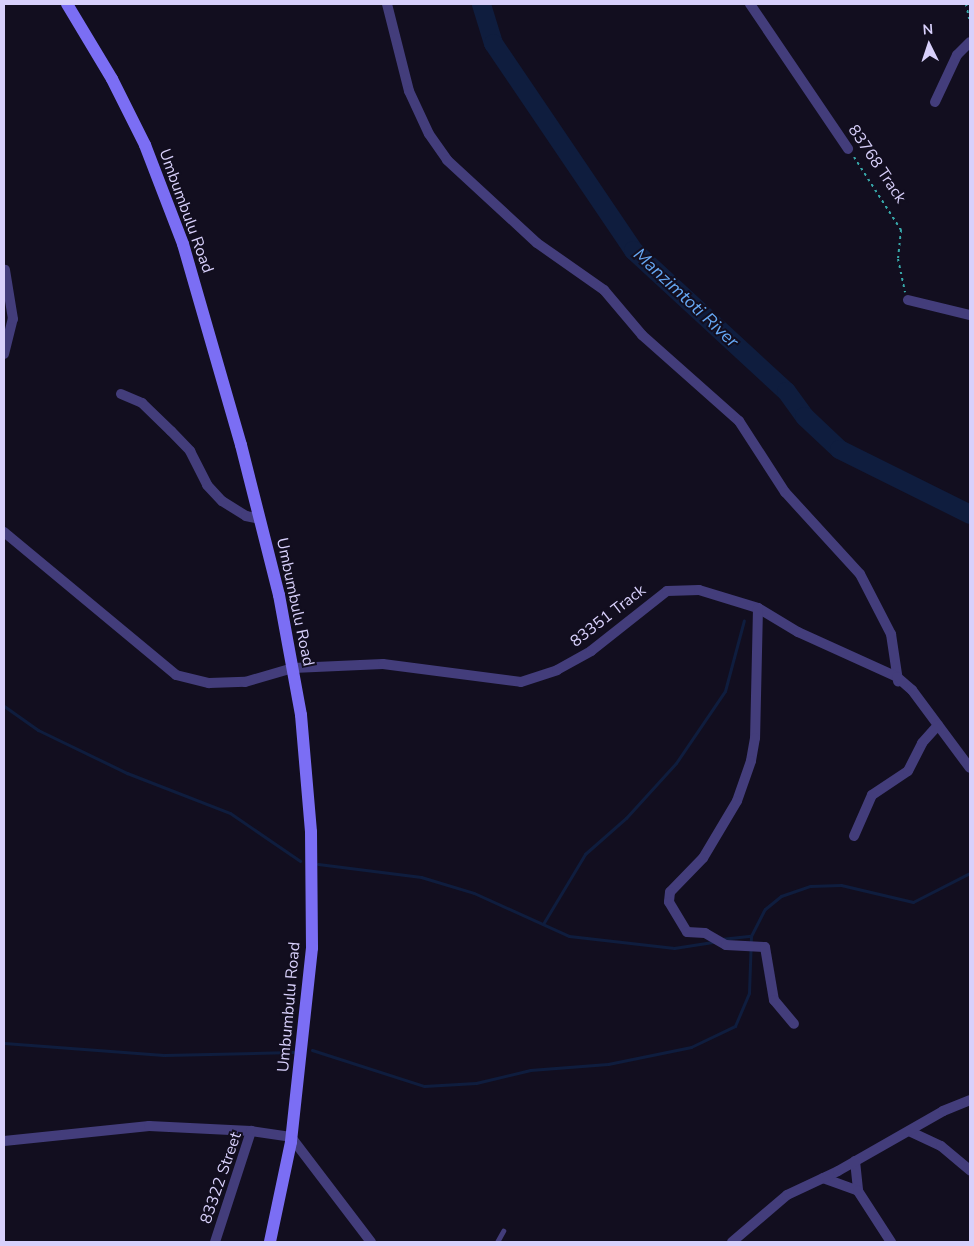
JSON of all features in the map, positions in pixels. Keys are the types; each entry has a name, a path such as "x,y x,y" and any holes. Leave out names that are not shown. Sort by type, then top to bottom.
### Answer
{"main road":[{"name":"Umbumbulu Road","path":"67,4 112,79 164,190 204,315 260,519 293,668 311,832 312,948 291,1137 270,1242"}],"street":[{"path":"387,4 409,91 429,134 447,160 537,244 604,290 642,335 738,421 785,492 860,574 890,634 898,681"},
{"name":"83768 Track","path":"750,4 848,149"},
{"path":"935,102 957,55 970,42"},
{"path":"4,354 13,319 5,270"},
{"path":"908,300 970,315"},
{"path":"121,394 142,403 190,451 207,485 222,501 246,516 260,519"},
{"name":"83351 Track","path":"4,532 176,675 187,680 232,684 293,668 382,664 521,682 557,670 592,651 666,591 690,588 758,608 798,632 880,668 912,690 970,768"},
{"path":"758,608 756,738 751,761 737,801 703,858 670,892 669,902 688,932 706,933 726,945 765,947 774,1000 794,1024"},
{"path":"854,836 872,795 908,771 922,743 938,725"},
{"path":"732,1242 764,1210 855,1160 911,1132 943,1111 970,1100"},
{"path":"4,1140 149,1126 251,1131"},
{"name":"83322 Street","path":"215,1242 251,1131 291,1137"},
{"path":"911,1132 941,1146 970,1170"},
{"path":"291,1137 371,1242"},
{"path":"855,1160 858,1191 890,1242"},
{"path":"823,1178 858,1191"}],"lane":[{"path":"497,1242 504,1231"}],"path":[{"path":"966,4 970,23"},
{"name":"83768 Track","path":"848,149 870,177 900,230 900,278 908,300"}],"waterway":[{"name":"Manzimtoti River","path":"481,4 493,43 633,250 786,391 804,416 839,449 970,514"},
{"path":"543,924 585,854 626,818 676,763 725,691 744,620"},
{"path":"4,706 38,730 127,773 230,813 300,861"},
{"path":"318,864 421,877 474,893 569,936 674,948 713,942"},
{"path":"721,939 751,936 765,909 781,896 810,886 841,885 913,902 970,873"},
{"path":"312,1050 424,1086 476,1083 530,1070 608,1064 691,1047 735,1026 749,993 751,936"},
{"path":"4,1043 164,1055 293,1052"}]}
